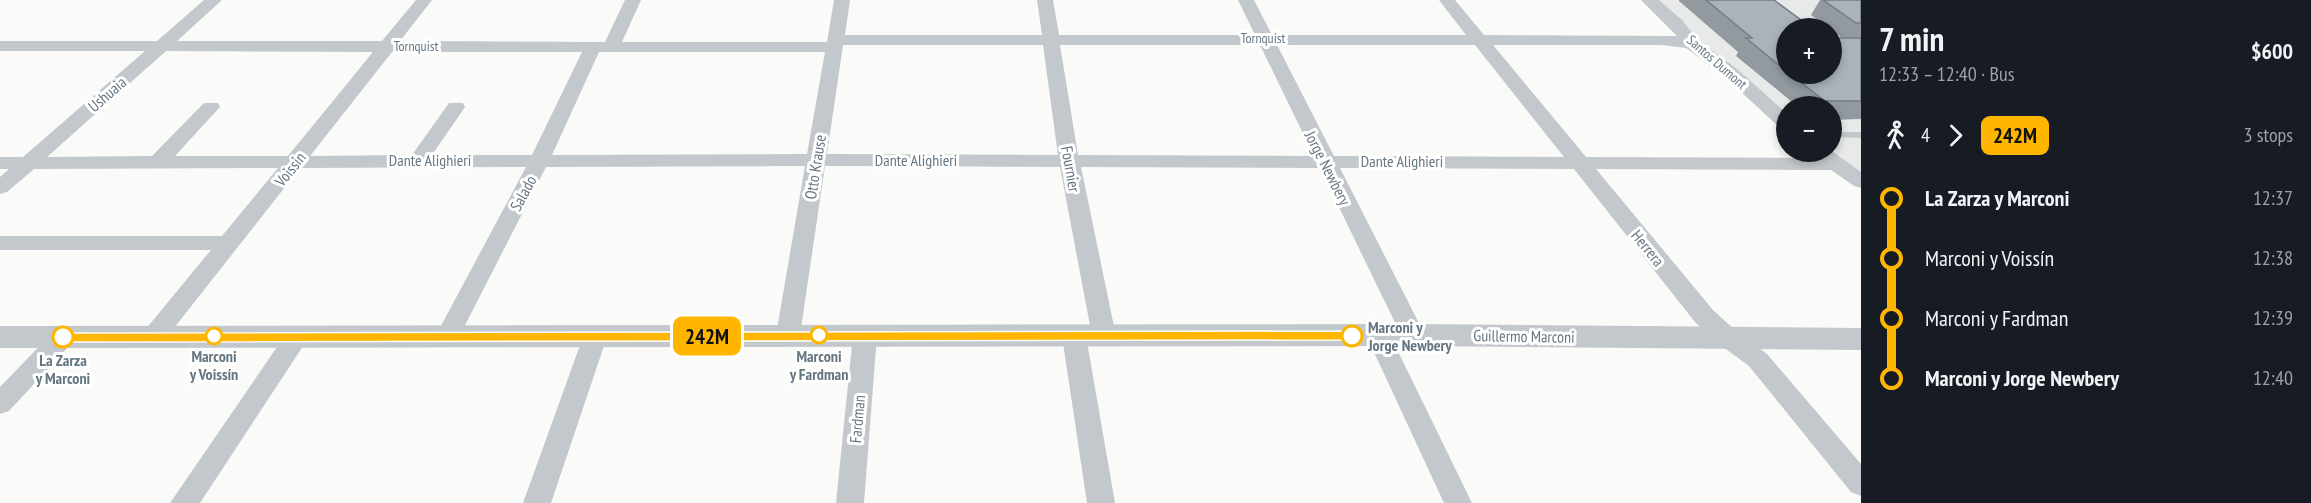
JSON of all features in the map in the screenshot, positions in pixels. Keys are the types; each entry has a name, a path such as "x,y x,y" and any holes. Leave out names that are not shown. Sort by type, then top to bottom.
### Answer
{"street":[{"name":"Ushuaia","path":"0,188 214,0"},
{"name":"Voissin","path":"154,336 424,0"},
{"name":"Salado","path":"447,337 602,47 633,0"},
{"name":"Otto Krause","path":"788,335 842,0"},
{"name":"Fournier","path":"1045,0 1069,160 1089,336 1101,503"},
{"name":"Jorge Newbery","path":"1246,0 1324,161 1413,335"},
{"name":"Herrera","path":"1448,0 1704,316 1728,338 1758,360 1861,484"},
{"name":"Santos Dumont","path":"1649,0 1691,42 1731,73 1776,114"},
{"name":"Tornquist","path":"0,46 602,47 1050,39 1264,38 1691,42"},
{"path":"157,163 211,107"},
{"path":"419,160 456,107"},
{"name":"Dante Alighieri","path":"0,163 419,160 1578,162 1776,159"},
{"path":"1832,162 1861,182"},
{"path":"0,243 230,243"},
{"name":"Fardman","path":"850,503 865,335"},
{"path":"1378,335 1458,503"},
{"name":"Guillermo Marconi","path":"0,337 1413,335 1861,339"},
{"path":"0,404 63,337"},
{"path":"184,503 297,337"},
{"path":"537,503 595,337"}],"lane":[{"path":"1842,135 1861,135"}],"shaded area":[{"path":"1649,0 1861,0 1861,182 1833,162 1842,162 1842,96 1776,96 1776,114"}],"building":[{"path":"1706,0 1774,0 1798,18 1776,18 1776,63 1746,38 1752,38"},
{"path":"1823,0 1861,0 1861,23 1856,23"},
{"path":"1842,38 1861,38 1861,101 1842,101 1842,96 1819,96 1803,84 1842,84"}],"bus line":[{"name":"242M","path":"63,337 595,337 824,334 1352,336"}],"place":[{"name":"Marconi y Fardman","path":"819,335"},
{"name":"Marconi y Voissín","path":"214,336"},
{"name":"Marconi y Jorge Newbery","path":"1352,336"},
{"name":"La Zarza y Marconi","path":"63,337"}]}
